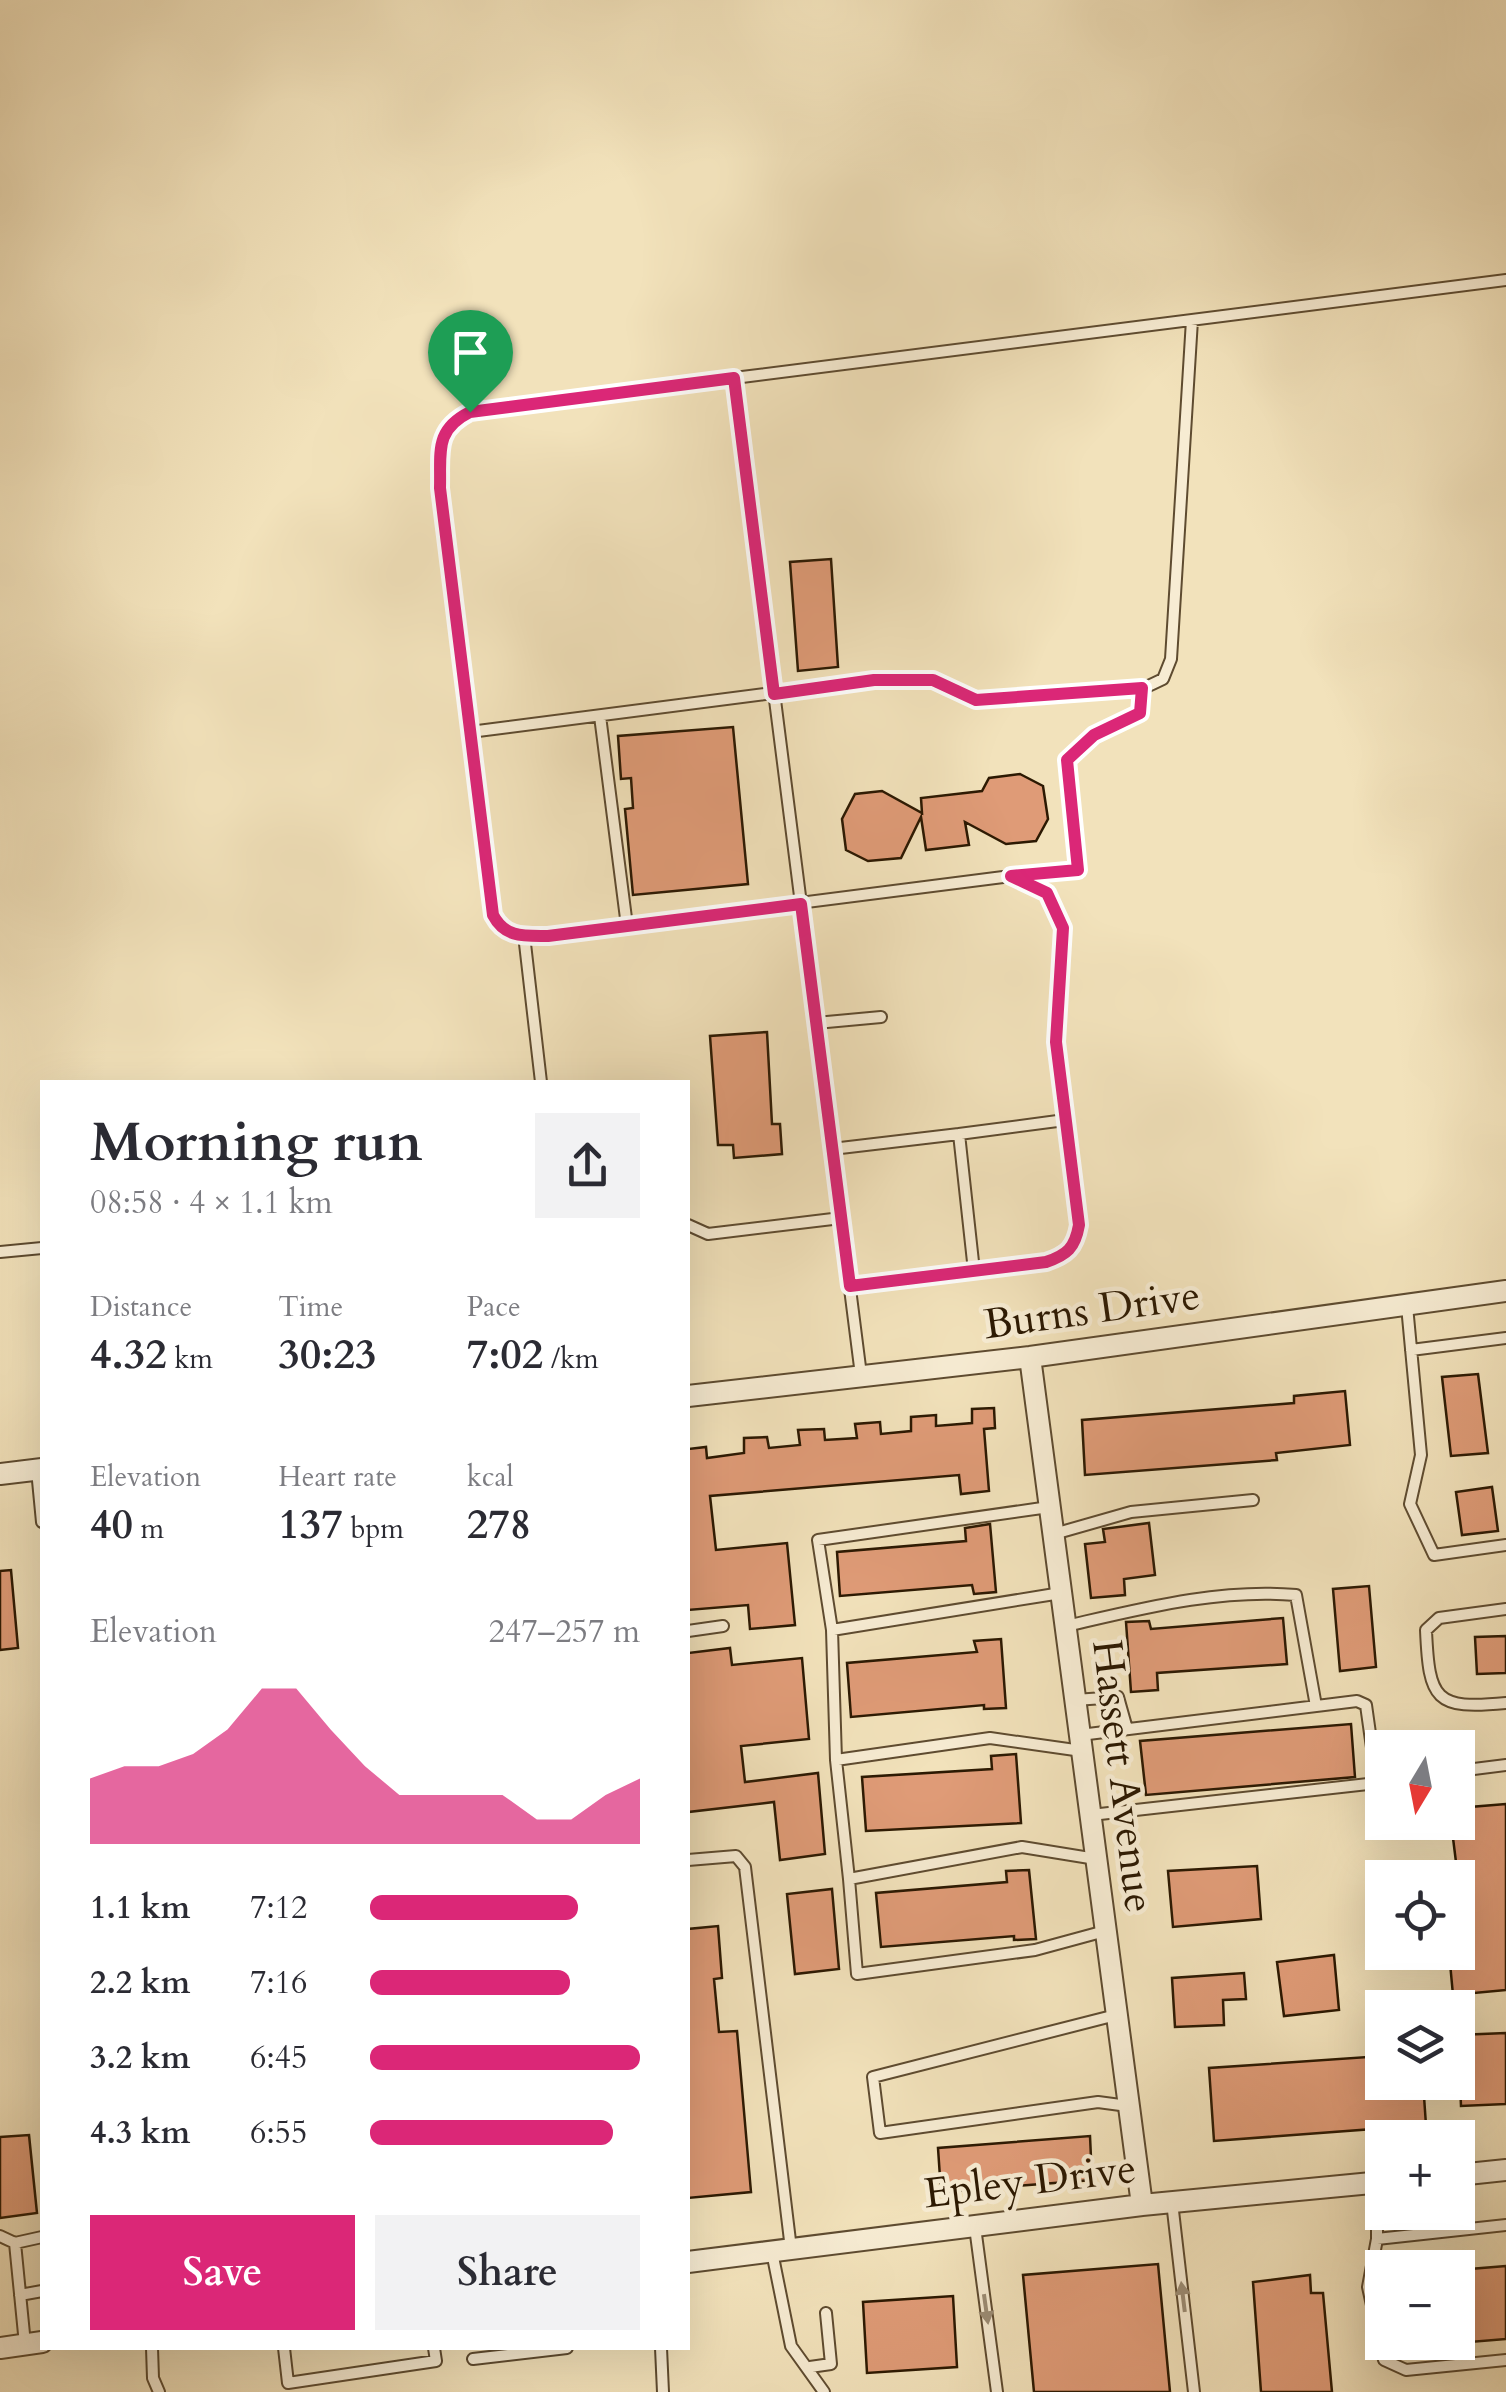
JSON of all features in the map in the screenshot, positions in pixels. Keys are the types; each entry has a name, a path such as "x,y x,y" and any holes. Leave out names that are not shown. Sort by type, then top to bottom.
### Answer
{"street":[{"name":"Burns Drive","path":"690,1396 1030,1357 1506,1291"},
{"name":"Hassett Avenue","path":"1030,1357 1142,2205"},
{"path":"0,1474 40,1470"},
{"path":"1475,2173 1506,2170"},
{"name":"Epley Drive","path":"690,2262 1142,2205 1365,2183"},
{"path":"0,2348 34,2344"}],"lane":[{"path":"1142,688 1140,713 1094,735 1067,760 1078,870 628,926 524,936 500,928 493,915 440,488 441,442 450,422 470,412 1506,280"},
{"path":"470,732 874,680 933,680 976,700 1142,688 1163,679 1172,660 1192,320"},
{"path":"734,378 861,1376"},
{"path":"600,716 628,926"},
{"path":"850,1286 1046,1262 1064,1256 1076,1242 1079,1225 1056,1042 1063,928 1047,893 1011,876"},
{"path":"524,936 540,1080"},
{"path":"816,1024 882,1017"},
{"path":"832,1149 1066,1120"},
{"path":"959,1134 974,1271"},
{"path":"690,1227 708,1234 841,1218"},
{"path":"0,1252 40,1248"},
{"path":"1406,1305 1421,1455 1410,1504 1434,1555 1506,1545"},
{"path":"1411,1350 1506,1338"},
{"path":"1054,1534 1131,1512 1253,1500"},
{"path":"1050,1507 818,1540 832,1630 836,1760 857,1974 1035,1950 1106,1930"},
{"path":"1066,1626 1180,1603 1265,1592 1296,1596 1316,1706"},
{"path":"832,1630 1061,1593"},
{"path":"1506,1609 1439,1618 1426,1630 1431,1687 1439,1698 1452,1706 1506,1703"},
{"path":"690,1631 724,1626"},
{"path":"1075,1700 1118,1697 1128,1729"},
{"path":"836,1760 990,1738 1081,1743 1128,1729 1356,1701 1366,1705 1377,1783 1090,1815"},
{"path":"1475,1769 1506,1765"},
{"path":"850,1879 1022,1847 1096,1859"},
{"path":"690,1860 736,1856 745,1867 791,2346 810,2367 824,2392"},
{"path":"1117,2015 872,2077 880,2134 1098,2102 1129,2106"},
{"path":"1172,2202 1194,2392"},
{"path":"1376,2239 1506,2225"},
{"path":"975,2226 998,2392"},
{"path":"1377,2230 1368,2288 1384,2360 1406,2370 1506,2360"},
{"path":"0,2236 15,2242 40,2238"},
{"path":"15,2242 20,2295 34,2344"},
{"path":"20,2295 40,2291"},
{"path":"810,2367 831,2364 826,2314"},
{"path":"152,2350 153,2378 159,2392"},
{"path":"284,2350 288,2387 436,2361 434,2350"},
{"path":"474,2359 550,2350"},
{"path":"661,2350 663,2392"}],"building":[{"path":"831,559 838,667 798,671 790,562"},
{"path":"733,727 748,884 633,895 625,809 633,808 631,778 621,779 618,736"},
{"path":"1020,774 1043,786 1048,819 1036,841 1006,844 965,822 969,845 926,850 921,817 901,858 868,861 846,850 842,819 855,794 882,791 922,813 921,798 982,791 989,778"},
{"path":"767,1032 772,1124 780,1124 782,1154 734,1158 733,1145 718,1145 710,1036"},
{"path":"1478,1374 1488,1453 1451,1456 1442,1377"},
{"path":"1345,1391 1350,1445 1276,1453 1277,1460 1085,1475 1082,1420 1294,1403 1294,1396"},
{"path":"994,1408 995,1428 984,1429 989,1491 961,1494 959,1475 710,1496 716,1550 787,1543 795,1625 750,1629 748,1605 690,1610 690,1449 706,1447 707,1458 744,1453 744,1438 767,1437 769,1448 800,1445 798,1430 824,1429 825,1440 857,1438 855,1424 880,1422 881,1434 911,1431 911,1417 936,1415 936,1426 972,1423 972,1409"},
{"path":"1492,1487 1498,1531 1462,1535 1456,1492"},
{"path":"1149,1523 1155,1575 1124,1579 1125,1595 1091,1598 1085,1544 1105,1542 1103,1529"},
{"path":"990,1524 996,1592 974,1594 972,1585 840,1596 837,1552 966,1541 965,1528"},
{"path":"11,1570 18,1648 0,1650 0,1571"},
{"path":"1369,1586 1376,1667 1340,1671 1333,1589"},
{"path":"1283,1618 1287,1664 1157,1673 1158,1690 1131,1692 1126,1622 1149,1621 1151,1629"},
{"path":"1506,1636 1506,1673 1477,1674 1475,1637"},
{"path":"1001,1639 1006,1708 984,1709 984,1705 851,1717 847,1663 977,1652 974,1641"},
{"path":"730,1648 732,1665 802,1658 809,1739 741,1746 745,1782 818,1773 825,1854 780,1860 774,1802 690,1812 690,1653"},
{"path":"1351,1724 1355,1777 1146,1795 1140,1741"},
{"path":"1016,1754 1021,1823 866,1831 862,1777 992,1769 991,1756"},
{"path":"1506,1804 1506,1990 1475,1993 1453,1990 1451,1970 1475,1970 1475,1860 1456,1860 1453,1840 1475,1840 1475,1807"},
{"path":"1257,1866 1261,1919 1173,1927 1168,1871"},
{"path":"1029,1870 1036,1939 1014,1940 1014,1936 881,1947 876,1893 1007,1882 1006,1871"},
{"path":"832,1889 839,1969 795,1974 787,1894"},
{"path":"718,1926 722,1978 714,1979 719,2032 737,2031 751,2192 690,2198 690,1929"},
{"path":"1334,1955 1339,2010 1284,2016 1277,1962"},
{"path":"1244,1973 1246,1999 1223,2000 1224,2025 1175,2027 1172,1978"},
{"path":"1506,2033 1506,2104 1461,2106 1461,2100 1475,2100 1475,2034"},
{"path":"1365,2057 1365,2100 1424,2100 1426,2120 1365,2120 1365,2130 1214,2141 1209,2068"},
{"path":"29,2135 37,2213 0,2218 0,2137"},
{"path":"1090,2136 1092,2180 941,2192 938,2148"},
{"path":"1158,2264 1170,2392 1034,2392 1023,2275"},
{"path":"1506,2266 1506,2339 1475,2342 1475,2269"},
{"path":"1310,2275 1311,2293 1323,2293 1332,2392 1261,2392 1253,2282"},
{"path":"953,2296 957,2367 867,2373 863,2302"}],"route":[{"path":"734,378 774,694 874,680 933,680 976,700 1142,688 1140,713 1094,735 1067,760 1078,870 1011,876 1047,893 1063,928 1056,1042 1079,1225 1076,1242 1064,1256 1046,1262 850,1286 801,904 548,936 518,936 500,928 493,915 440,488 441,442 450,422 470,412 734,378"}]}
